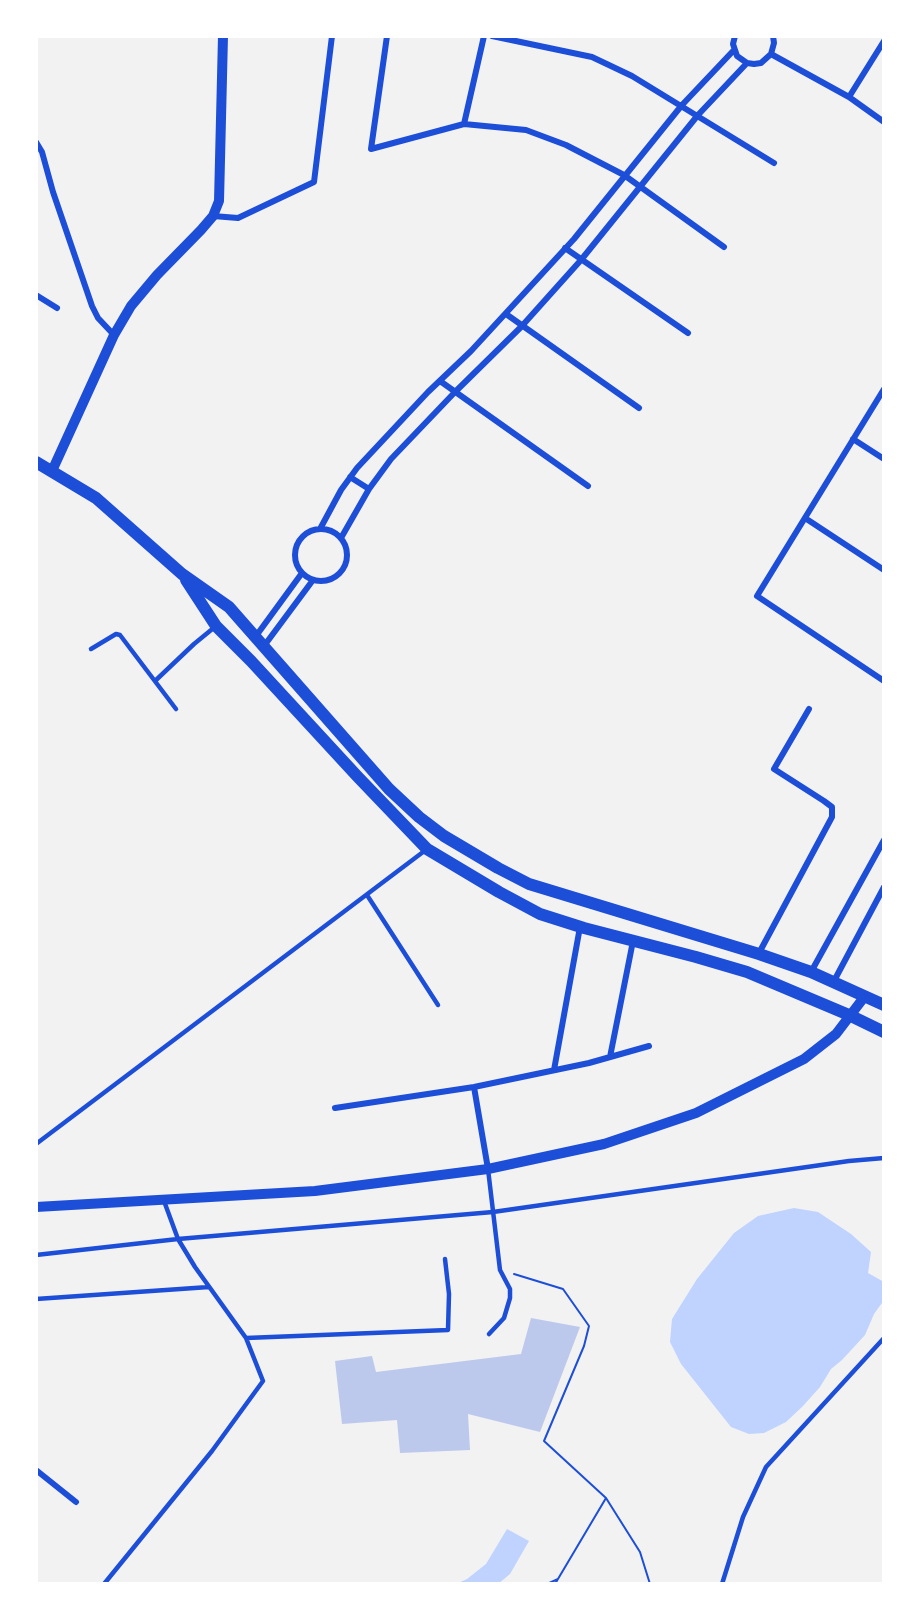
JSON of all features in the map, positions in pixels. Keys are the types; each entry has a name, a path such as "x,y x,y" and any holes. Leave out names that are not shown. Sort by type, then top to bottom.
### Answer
{"main road":[{"path":"36,462 96,498 182,574 229,607 389,789 444,836 530,884 759,954 834,981 884,1005"},
{"path":"182,574 216,626 427,849 522,905 550,918 747,972 884,1032"},
{"path":"246,656 260,641"}],"street":[{"path":"52,471 114,335 132,306 157,275 213,216 219,201 223,36"},
{"path":"213,216 238,218 314,182 332,36"},
{"path":"387,36 371,149 464,124 526,130 566,145 624,176 724,247"},
{"path":"464,124 484,36"},
{"path":"492,36 592,57 632,76 682,105 774,163"},
{"path":"735,36 734,50 737,56 747,63 761,63 771,54 773,36"},
{"path":"849,97 884,41"},
{"path":"320,529 341,490 375,448 506,314 565,248 682,105 734,50"},
{"path":"771,54 849,97 884,122"},
{"path":"341,538 369,489 391,459 454,392 522,327 581,260 698,115 747,63"},
{"path":"36,142 42,152 53,192 92,306 98,318 114,335"},
{"path":"565,248 688,333"},
{"path":"36,295 57,308"},
{"path":"506,314 639,408"},
{"path":"440,381 588,486"},
{"path":"884,389 757,596 884,681"},
{"path":"854,439 884,459"},
{"path":"350,477 369,489"},
{"path":"805,518 884,570"},
{"path":"320,529 328,530 341,538 348,552 345,568 333,579 326,581 313,580 302,573 296,565 296,549 304,535 320,529"},
{"path":"260,641 302,573"},
{"path":"260,641 313,580"},
{"path":"759,954 832,818 832,807 774,769 809,710"},
{"path":"811,972 884,840"},
{"path":"834,981 884,887"},
{"path":"554,1070 580,927"},
{"path":"610,1057 633,940"},
{"path":"36,1207 315,1191 488,1169 604,1144 696,1113 804,1059 836,1034 865,996"},
{"path":"335,1108 474,1087 610,1057 649,1046"},
{"path":"474,1087 488,1169"},
{"path":"36,1470 76,1502"}],"lane":[{"path":"155,681 216,626"},
{"path":"91,649 118,634 176,709"},
{"path":"36,1144 427,849"},
{"path":"367,895 438,1005"},
{"path":"36,1255 178,1239 493,1212 849,1161 884,1158"},
{"path":"488,1169 500,1270 510,1289 510,1298 504,1318 489,1334"},
{"path":"104,1584 212,1451 263,1381 246,1338 178,1239 164,1201"},
{"path":"246,1338 448,1330 449,1294 445,1259"},
{"path":"36,1299 209,1287"},
{"path":"722,1584 743,1517 766,1467 884,1338"}],"path":[{"path":"500,1270 564,1289 589,1326 584,1346 544,1441 606,1498 640,1552 650,1584"},
{"path":"555,1584 606,1498"},
{"path":"547,1584 559,1578"}],"water":[{"path":"794,1208 818,1212 851,1234 871,1252 868,1273 884,1282 884,1300 874,1314 865,1335 831,1369 820,1387 803,1406 786,1422 764,1433 749,1434 731,1427 681,1364 670,1342 672,1319 697,1279 734,1233 758,1216"},
{"path":"507,1529 529,1541 510,1574 498,1584 456,1584 467,1579 486,1564"}],"building":[{"path":"531,1318 580,1327 540,1432 468,1414 470,1450 400,1453 397,1420 342,1424 335,1361 372,1356 376,1372 521,1354"}]}
